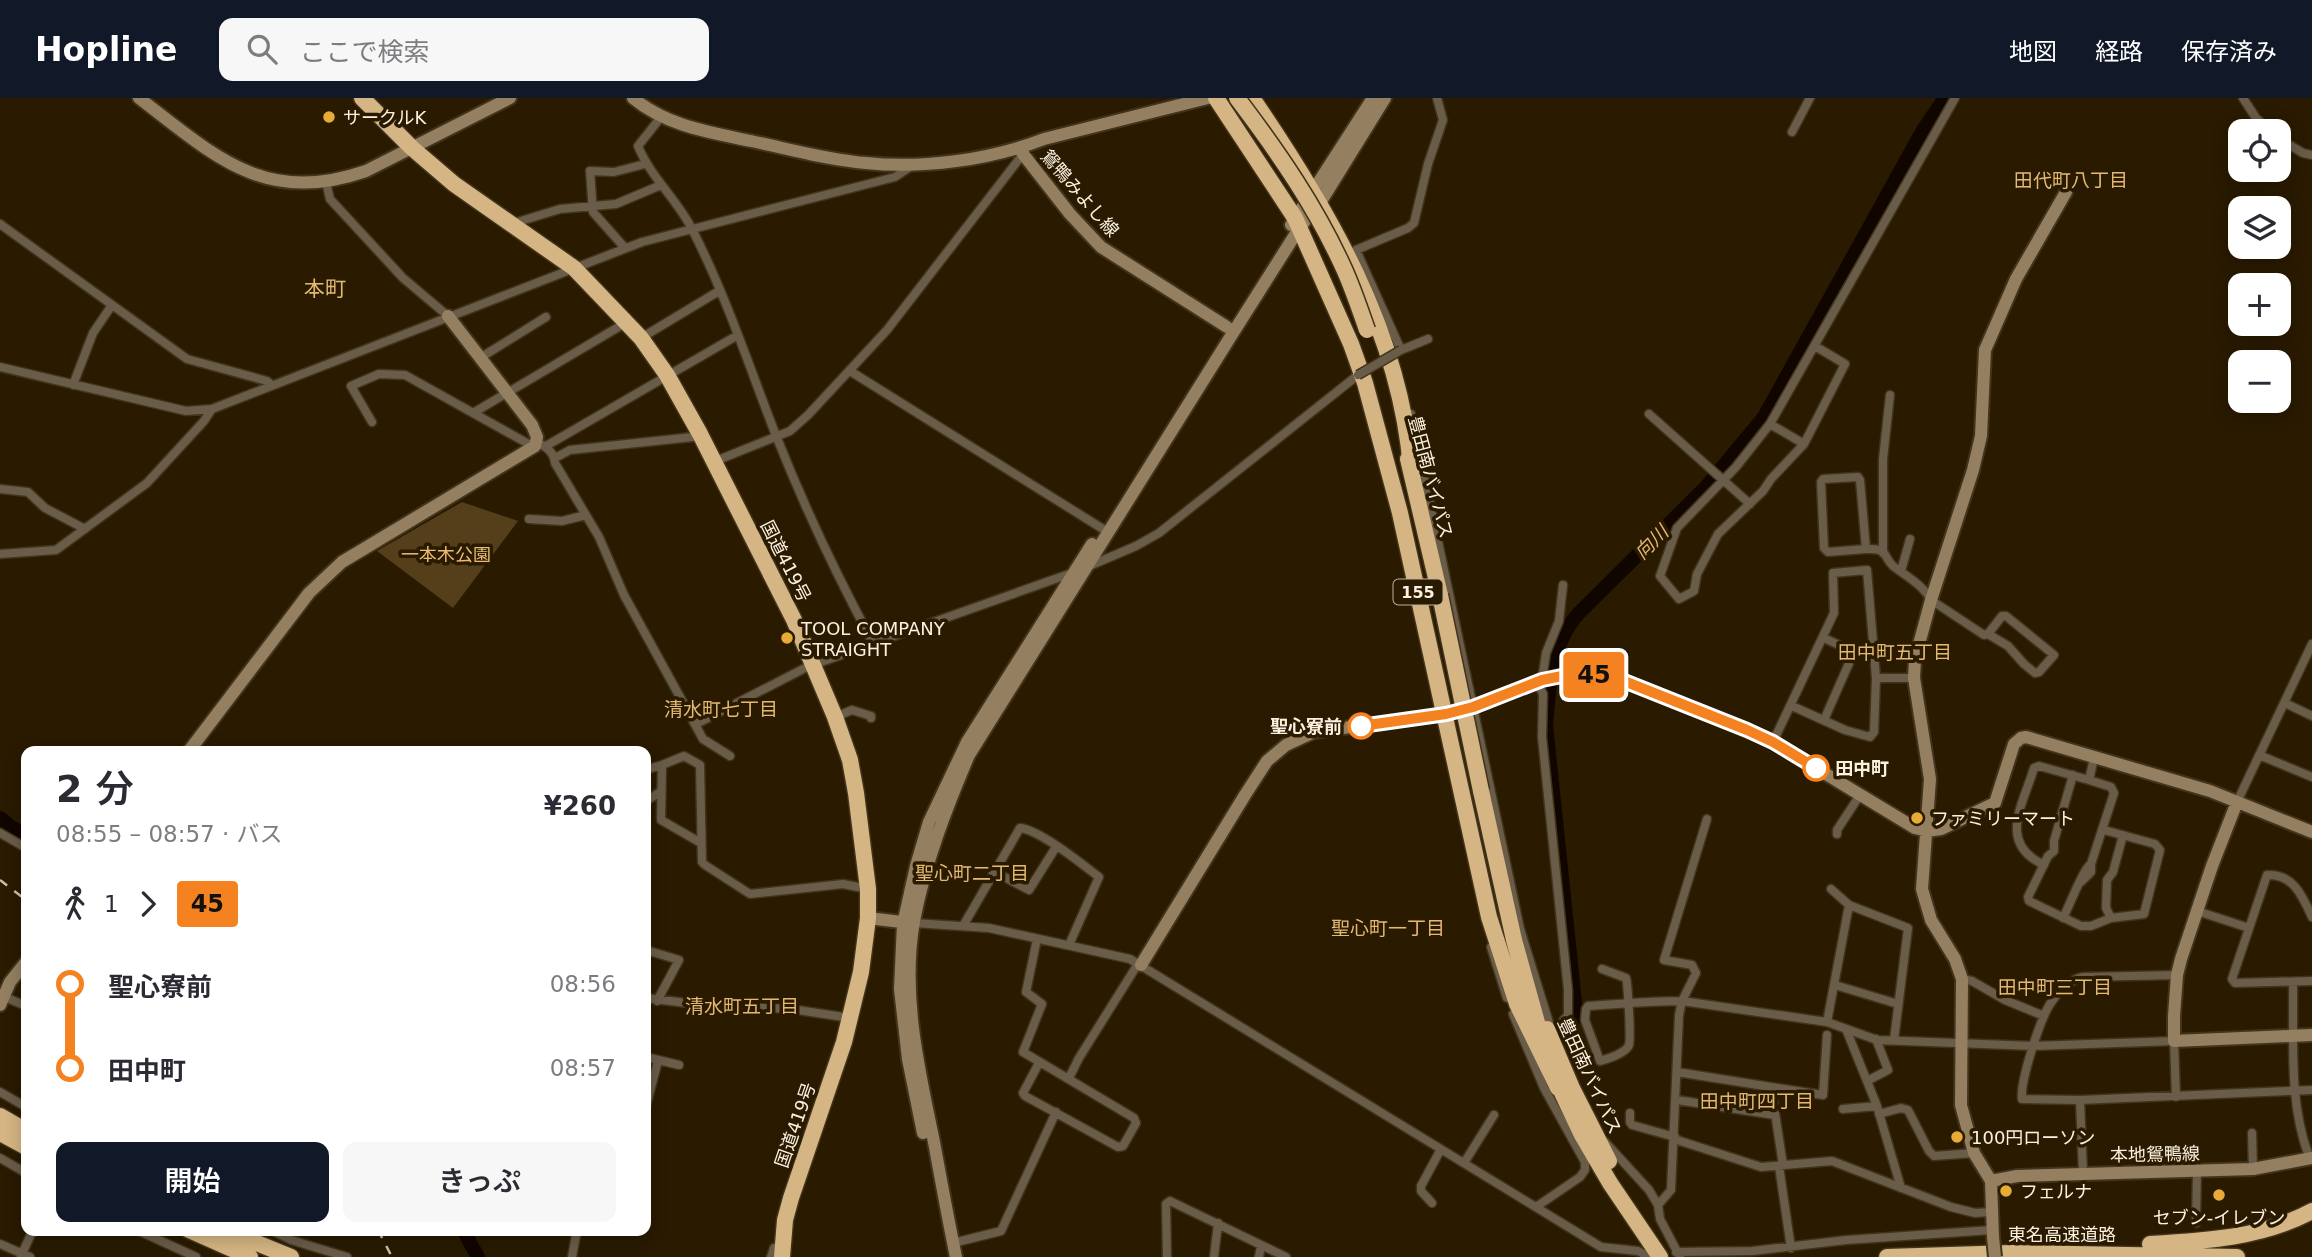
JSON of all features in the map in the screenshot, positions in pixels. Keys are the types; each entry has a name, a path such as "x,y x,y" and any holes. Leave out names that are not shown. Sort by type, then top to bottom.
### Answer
{"highway":[{"name":"国道419号","path":"362,98 412,148 454,184 574,268 641,338 667,375 700,434 772,575 835,717 850,760 856,793 868,888 868,918 861,972 850,1018 791,1198 778,1253"},
{"name":"155","path":"1216,98 1298,222 1365,383 1401,513 1489,917 1517,1004 1558,1088"},
{"name":"豊田南バイパス","path":"1237,98 1281,156 1320,223 1344,269 1367,330 1411,468 1514,940 1558,1088 1610,1183 1672,1256"},
{"name":"155","path":"1252,98 1316,197 1369,302 1394,378 1409,439 1411,468"},
{"name":"豊田南バイパス","path":"1505,897 1537,1005 1572,1088 1616,1175 1672,1256"},
{"path":"0,1116 21,1128"},
{"path":"0,1133 21,1144"},
{"path":"2012,1252 2190,1242 2239,1236 2281,1225 2312,1211"},
{"path":"202,1236 250,1257"},
{"path":"248,1236 291,1247"},
{"name":"東名高速道路","path":"1888,1257 2012,1252 2237,1257"}],"street":[{"path":"139,98 221,160 246,172 281,181 326,181 366,171 510,98"},
{"name":"鴛鴨みよし線","path":"633,98 661,117 700,130 865,163 946,163 1023,150 1070,214 1101,247 1229,331"},
{"path":"713,463 777,437 798,425 850,371 928,280 1023,150 1044,139 1208,98"},
{"path":"1225,98 1233,102 1263,145 1262,167"},
{"path":"1316,197 1373,98"},
{"path":"948,1257 915,1095 900,989 916,866 929,822 967,741 1298,222 1385,98"},
{"path":"1401,350 1356,250 1414,223 1430,155 1444,120 1437,98"},
{"path":"1792,132 1810,98"},
{"path":"1815,346 1845,364 1804,444 1750,504 1718,534 1697,574 1694,591 1679,599 1660,576 1676,531 1770,425 1955,98"},
{"path":"2243,98 2257,119"},
{"path":"661,117 638,146 645,164 692,228 836,573 876,644"},
{"path":"1257,136 1287,149"},
{"path":"2291,146 2312,155"},
{"path":"625,248 593,212 590,171 614,172 645,164"},
{"path":"0,367 186,411 212,409 625,248 692,228 895,177 913,165"},
{"path":"326,181 330,199 403,278 448,316 535,429 539,445"},
{"path":"511,223 560,209 616,204 661,185"},
{"path":"1995,1257 1991,1181 1974,1153 1961,1105 1962,979 1955,960 1931,920 1925,904 1922,872 1930,779 1914,678 1919,640 1973,470 1981,436 1986,349 2016,279 2066,192"},
{"path":"0,224 192,362 267,381 272,385"},
{"path":"641,338 719,291"},
{"path":"1369,302 1389,343 1408,401 1520,929 1552,1034 1603,1140 1649,1190 1658,1205 1672,1256 1791,1248 1846,1240 1993,1233"},
{"path":"74,385 93,333 112,305"},
{"path":"480,358 546,317"},
{"path":"473,413 627,322"},
{"path":"956,1257 918,1067 912,1018 908,923 930,856 969,755 1088,567 1229,331"},
{"path":"193,746 309,593 342,562 539,445 738,335"},
{"path":"693,720 700,722 813,666 1073,573 1136,546 1159,533 1358,375 1401,350 1428,339"},
{"path":"850,371 1102,528"},
{"path":"372,422 351,386 379,374 405,375 473,413 539,445 555,458 555,463 598,537 624,595 703,739 730,756"},
{"path":"1890,395 1884,459 1884,552 1891,565 1928,593 1931,600 1984,635 1988,634 2008,646 2035,673 2054,655 2006,616 2002,616 1988,634"},
{"path":"0,554 56,550 147,483 212,409"},
{"path":"1649,414 1750,504"},
{"path":"1770,425 1804,444"},
{"path":"555,458 570,450 631,446 693,438 700,434"},
{"path":"1866,549 1860,480 1858,477 1823,479 1824,548 1828,552 1875,549 1884,552"},
{"path":"0,489 27,492 45,508 85,529"},
{"path":"529,519 562,522 586,515"},
{"path":"1902,571 1910,539"},
{"path":"1773,742 1824,638 1835,607 1833,573 1867,570 1876,678 1874,733 1870,737 1845,730 1792,706"},
{"path":"1552,1034 1568,1015 1568,990 1542,737 1543,694 1546,653 1559,621 1563,584"},
{"path":"1824,638 1854,652 1824,719"},
{"path":"2176,1097 2174,1016 2177,975 2237,802 2312,644"},
{"path":"1069,1078 1245,794 1267,761 1280,749 1314,732 1446,714 1473,707 1545,680 1584,674 1619,679 1773,742 1915,828 1927,831 1941,829 1995,803 2014,744 2021,738 2198,788 2312,832"},
{"path":"1876,678 1914,678"},
{"path":"2285,703 2312,716"},
{"path":"835,717 855,710 871,718"},
{"path":"2259,755 2312,777"},
{"path":"651,768 684,756 700,765 702,862 750,894 843,884 868,888"},
{"path":"2089,780 2094,758"},
{"path":"662,765 662,822 701,843"},
{"path":"2044,865 2026,854 2019,842 2017,830 2034,768 2036,766 2073,775 2113,789 2091,872 2081,882 2063,918"},
{"path":"2073,775 2054,841 2054,851 2048,856 2028,899 2081,926 2091,926 2110,918 2144,914 2160,850 2155,844 2104,830"},
{"path":"651,798 660,792"},
{"path":"1837,834 1860,795"},
{"path":"1658,1205 1671,1190 1679,1015 1682,1001 1696,973 1692,965 1664,960 1707,819"},
{"path":"963,926 1020,828 1025,828 1099,877 1069,945"},
{"path":"0,833 21,845"},
{"path":"2110,918 2106,908 2108,888 2114,881 2113,872 2123,835"},
{"path":"993,871 1029,890 1056,847"},
{"path":"2312,917 2297,887 2270,874 2232,979 2233,982 2312,981"},
{"path":"1831,889 1849,905 1908,928 1894,1040"},
{"path":"1827,1022 1849,905"},
{"path":"2197,911 2249,928"},
{"path":"1489,917 1485,926 1506,996 1544,1088 1585,1162 1585,1170 1580,1177 1536,1207"},
{"path":"868,918 989,928 1130,959 1601,1247 1616,1254 1638,1251 1650,1257"},
{"path":"1037,939 1026,992 1042,1004 1023,1052 1134,1118 1136,1123 1123,1146 1118,1147 1023,1095 1039,1063"},
{"path":"651,952 678,960 657,1001"},
{"path":"21,968 1,999 21,1005"},
{"path":"1602,969 1626,978 1628,1004 1628,1047 1600,1061 1585,1020 1588,1006 1628,1004 1682,1001 1827,1022 1876,1039 1894,1040 2034,1045 2312,1035"},
{"path":"2177,975 2078,978 2061,990 2049,1005 2034,1045 2022,1099 2080,1100 2312,1090"},
{"path":"1962,979 1972,981 2005,1000 2045,1016"},
{"path":"2293,982 2295,1092 2302,1137 2311,1158"},
{"path":"1835,985 1898,1004"},
{"path":"651,999 791,1009 850,1018"},
{"path":"1846,1029 1878,1110 1901,1188"},
{"path":"1677,1072 1823,1095 1827,1034"},
{"path":"1867,1081 1888,1070 1876,1039"},
{"path":"651,1059 679,1065"},
{"path":"651,1087 658,1061"},
{"path":"1771,1087 1791,1248"},
{"path":"0,1092 21,1104"},
{"path":"1677,1100 1775,1115"},
{"path":"2080,1100 2083,1173"},
{"path":"1843,1109 1908,1110 1934,1156 1974,1153"},
{"path":"953,1243 1001,1231 1056,1112"},
{"path":"1630,1114 1629,1122 1632,1125 1761,1167 1832,1161 1951,1207 1975,1213 1991,1212"},
{"path":"1464,1163 1494,1115"},
{"path":"2252,1133 2253,1169"},
{"path":"1432,1203 1421,1191 1421,1186 1441,1149"},
{"path":"0,1158 21,1170"},
{"name":"本地鴛鴨線","path":"1991,1181 2017,1176 2253,1169 2311,1158"},
{"path":"2196,1223 2197,1171"},
{"path":"1167,1257 1167,1202 1170,1201 1286,1257"},
{"path":"1214,1257 1218,1223"},
{"path":"0,1244 24,1256 31,1236"},
{"path":"149,1236 196,1257"},
{"path":"164,1243 167,1236"},
{"path":"572,1257 576,1236"},
{"path":"1259,1257 1261,1245"},
{"path":"291,1247 347,1257"}],"green space":[{"name":"一本木公園","path":"462,502 518,521 453,608 377,551"}],"waterway":[{"name":"向川","path":"1560,1034 1574,1019 1576,1012 1546,725 1557,651 1579,613 1706,487 1764,417 1923,130 1945,98"},
{"path":"0,818 21,832"},
{"path":"466,1236 478,1257"}],"railway":[{"path":"0,880 21,896"},
{"path":"381,1236 392,1257"}],"bus line":[{"name":"45","path":"1361,726 1446,714 1473,707 1542,680 1572,674 1593,675 1619,679 1747,730 1816,768"}],"place":[{"name":"サークルK","path":"329,117"},
{"name":"TOOL COMPANY STRAIGHT","path":"787,638"},
{"name":"聖心寮前","path":"1361,726"},
{"name":"田中町","path":"1816,768"},
{"name":"ファミリーマート","path":"1917,818"},
{"name":"100円ローソン","path":"1957,1137"},
{"name":"フェルナ","path":"2006,1191"},
{"name":"セブン-イレブン","path":"2219,1195"}],"district":[{"name":"田代町八丁目","path":"2071,180"},
{"name":"本町","path":"325,289"},
{"name":"田中町五丁目","path":"1895,652"},
{"name":"清水町七丁目","path":"721,709"},
{"name":"聖心町二丁目","path":"972,873"},
{"name":"聖心町一丁目","path":"1388,928"},
{"name":"田中町三丁目","path":"2055,987"},
{"name":"清水町五丁目","path":"742,1006"},
{"name":"田中町四丁目","path":"1757,1101"}]}
